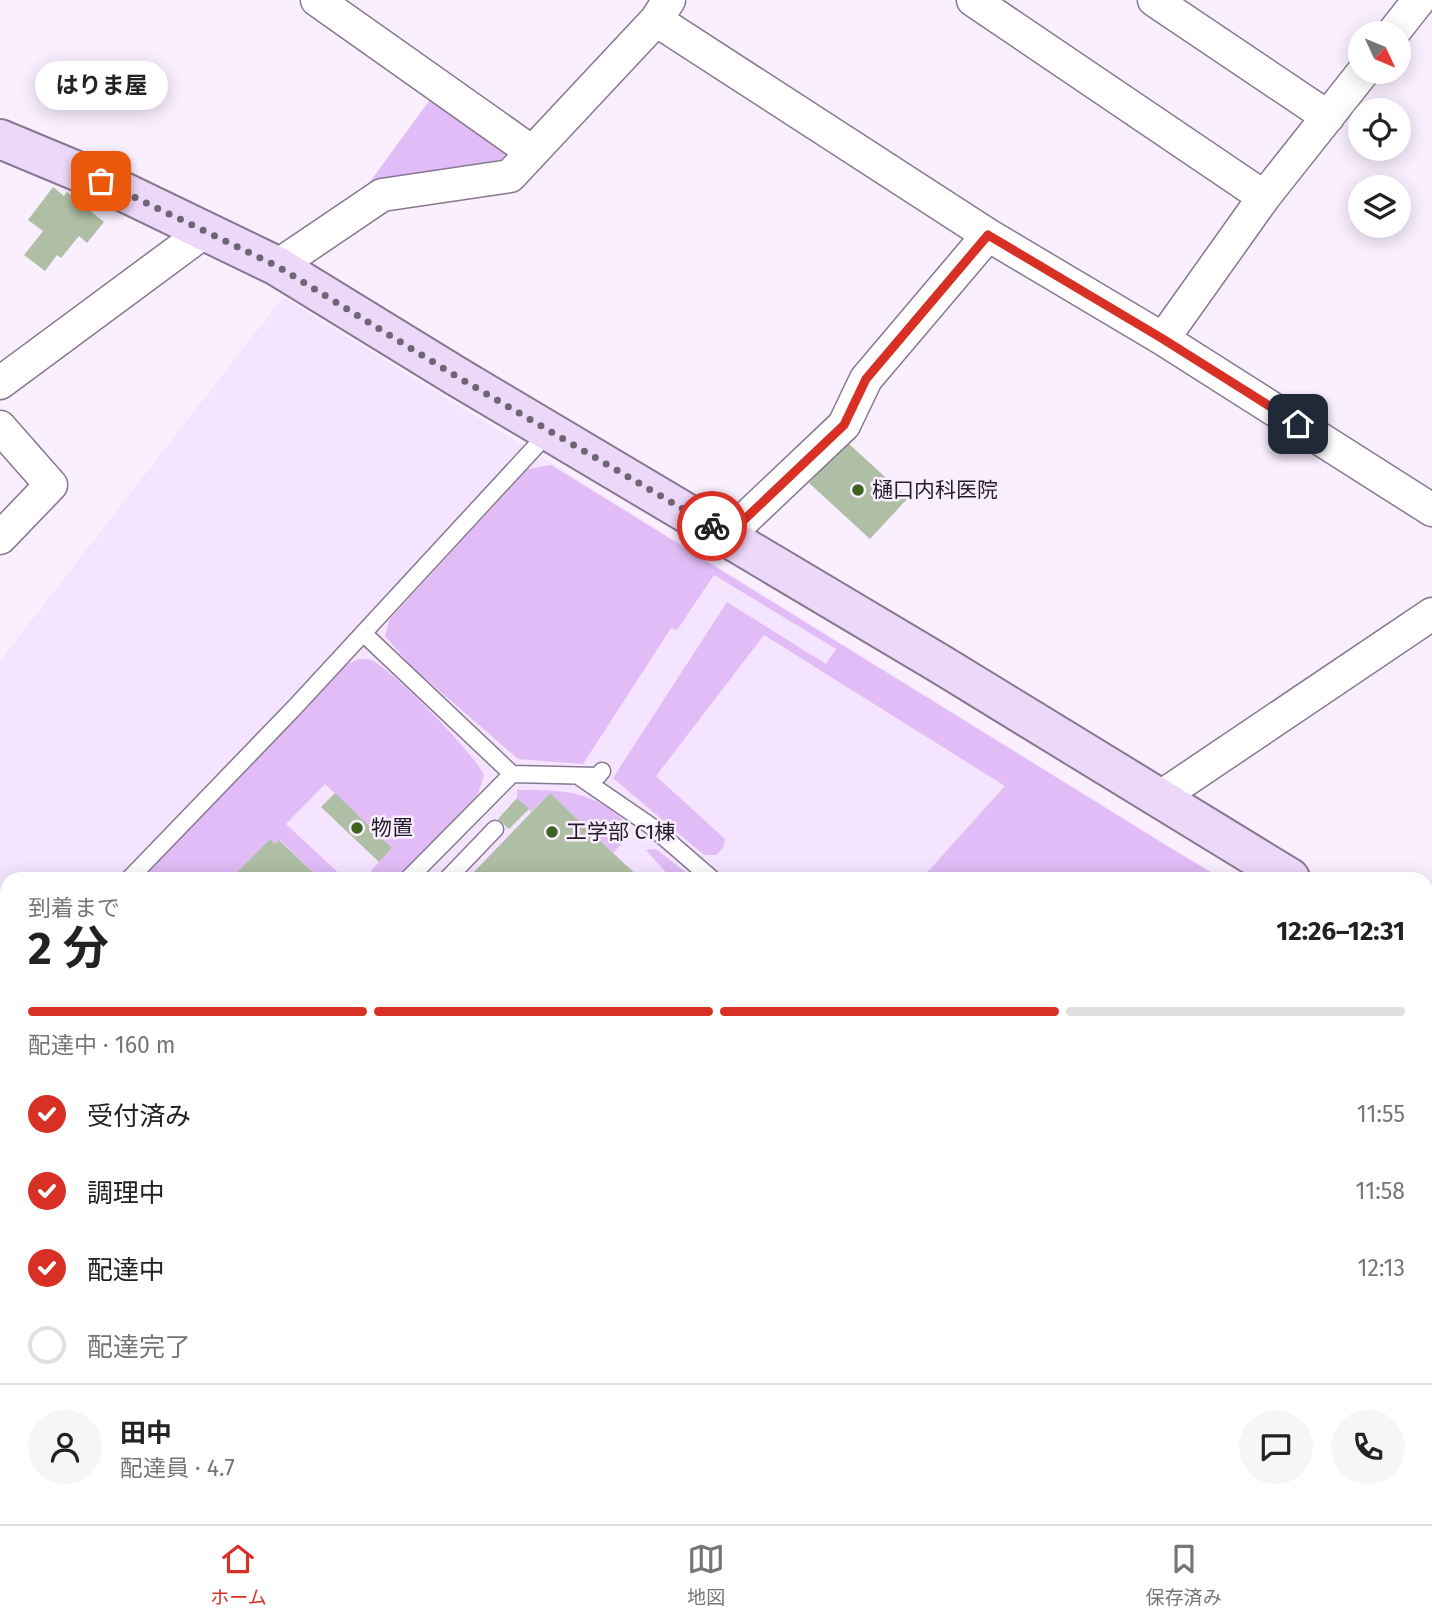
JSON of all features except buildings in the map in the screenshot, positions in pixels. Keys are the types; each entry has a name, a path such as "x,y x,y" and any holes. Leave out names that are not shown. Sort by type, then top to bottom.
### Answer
{"street":[{"path":"317,0 532,152"},
{"path":"973,0 1264,197"},
{"path":"1154,0 1328,117"},
{"path":"1402,21 1419,0"},
{"path":"277,266 382,195 510,176 662,10 988,235 1163,339 1432,510"},
{"path":"1163,339 1264,197 1354,84"},
{"path":"0,139 101,181 277,266 549,432 728,535 1280,872"},
{"path":"0,383 204,232"},
{"path":"728,535 844,425 866,379 988,235"},
{"path":"0,427 51,485 0,538"},
{"path":"1159,798 1432,614"}],"lane":[{"path":"136,872 363,634 549,432"},
{"path":"363,634 512,774"},
{"path":"415,872 512,774 552,773 581,778 598,776 602,771"},
{"path":"581,778 652,826 704,872"},
{"path":"454,872 495,829"},
{"path":"423,864 431,872"}],"shaded area":[{"path":"440,86 517,146 489,177 387,194 369,183"},
{"path":"283,297 1211,872 0,872 0,661"},
{"path":"551,465 1211,872 927,872 1005,786 764,635 656,776 725,839 723,848 716,855 704,855 613,778 727,602 826,664 836,649 714,575 677,630 671,628 583,764 518,759 412,667 385,636 390,619 528,469"},
{"path":"360,659 370,660 382,667 450,732 484,775 478,794 405,872 371,872 392,848 325,784 286,824 338,872 313,872 280,840 275,844 270,839 237,872 143,872 347,664"},
{"path":"517,790 564,792 590,799 615,813 628,825 627,838 613,853 550,793 531,812 517,798"},
{"path":"656,849 685,872 666,872 646,850"}],"way so far":[{"path":"101,181 277,266 549,432 712,526"}],"place":[{"name":"はりま屋","path":"101,181"},
{"name":"樋口内科医院","path":"858,490"},
{"name":"物置","path":"357,828"},
{"name":"工学部 C1棟","path":"552,832"}],"route":[{"path":"712,526 728,535 844,425 866,379 988,235 1163,339 1298,424"}]}
